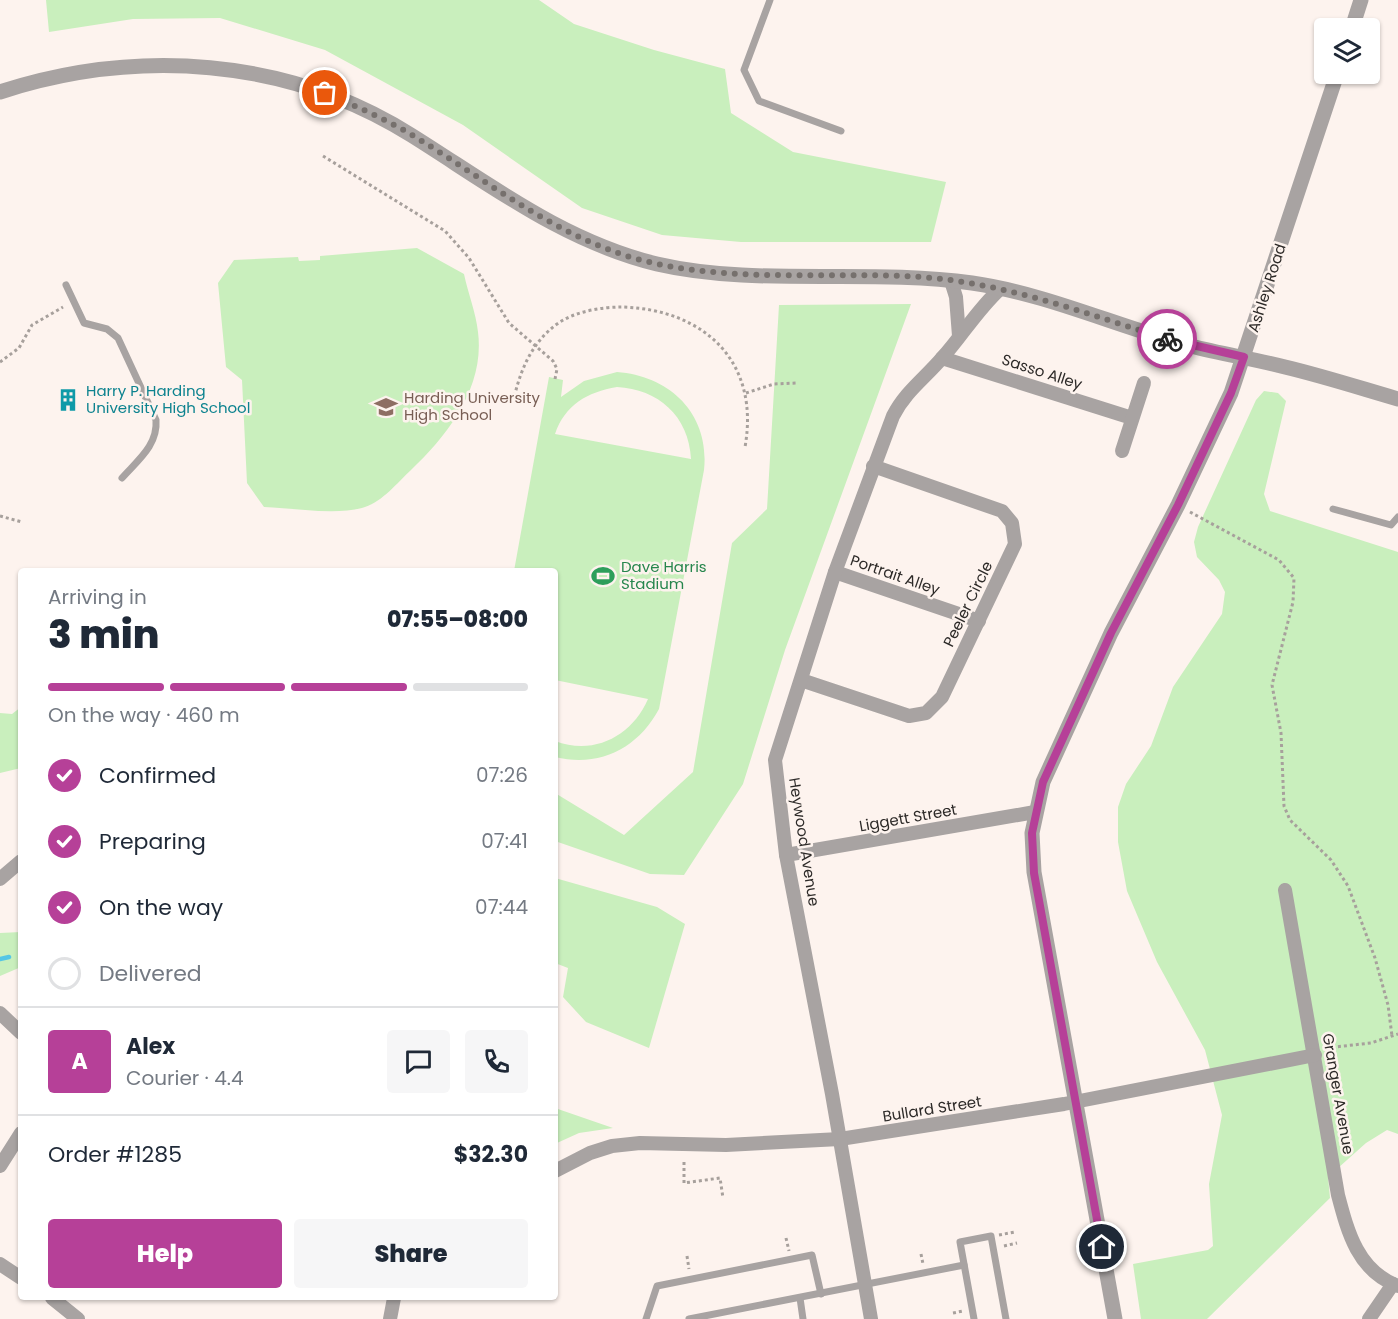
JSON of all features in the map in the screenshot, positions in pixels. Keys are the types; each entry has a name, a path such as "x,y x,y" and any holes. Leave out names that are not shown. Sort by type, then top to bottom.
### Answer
{"street":[{"path":"1355,18 1361,0"},
{"path":"0,92 71,72 140,65 209,67 272,78 325,93 374,114 408,133 529,212 565,232 635,258 700,272 907,277 1000,289 1027,295 1191,346 1244,357 1398,399"},
{"name":"Ashley Road","path":"1115,1319 1034,873 1032,849 1035,812 1043,782 1063,734 1111,633 1178,505 1231,393 1334,84"},
{"path":"951,281 956,297 959,336"},
{"name":"Heywood Avenue","path":"871,1319 840,1139 786,855 776,760 835,572 873,466 898,406 1000,289"},
{"name":"Sasso Alley","path":"942,358 1132,418"},
{"path":"1122,451 1144,383"},
{"name":"Peeler Circle","path":"801,680 904,715 920,715 935,706 942,697 1015,544 1012,523 1006,514 993,506 873,466"},
{"name":"Portrait Alley","path":"835,572 979,621"},
{"name":"Liggett Street","path":"786,855 1035,812"},
{"path":"0,879 18,864"},
{"name":"Granger Avenue","path":"1285,891 1338,1195 1347,1232 1356,1250 1368,1266 1395,1285"},
{"path":"0,1014 18,1030"},
{"name":"Bullard Street","path":"558,1169 590,1153 612,1146 640,1143 726,1145 840,1139 920,1129 1315,1055"},
{"path":"0,1166 18,1138"},
{"path":"0,1264 18,1276"},
{"path":"1369,1319 1395,1285"},
{"path":"54,1300 78,1319"},
{"path":"390,1319 394,1300"}],"lane":[{"path":"770,0 744,70 759,101 841,130"},
{"path":"66,285 84,322 107,329 118,338 156,420 157,432 153,442 122,478"},
{"path":"1333,509 1391,525 1398,517"},
{"path":"974,1319 960,1242 992,1236 1006,1319"},
{"path":"646,1319 657,1286 812,1255 821,1294"},
{"path":"689,1319 964,1265"},
{"path":"800,1298 803,1319"}],"path":[{"path":"323,156 445,231 469,258 509,323 553,361 557,369 555,379"},
{"path":"0,362 19,348 32,325 63,307"},
{"path":"513,402 525,362 535,346 558,323 584,312 618,307 650,310 687,322 718,344 737,369 746,393 749,413 746,447"},
{"path":"746,393 774,384 796,382"},
{"path":"1178,505 1279,560 1294,578 1293,602 1272,685 1281,733 1284,806 1290,820 1331,860 1348,886 1376,958 1388,1005 1392,1036"},
{"path":"0,516 22,522"},
{"path":"1315,1055 1326,1048 1371,1043 1398,1034"},
{"path":"684,1162 684,1183 720,1178 723,1198"},
{"path":"992,1236 1015,1232"},
{"path":"994,1248 1017,1243"}],"green space":[{"path":"46,0 539,0 574,24 654,50 725,69 731,113 793,152 946,182 931,242 741,242 662,235 582,208 463,125 325,50 220,18 133,19 49,32"},
{"path":"417,248 464,274 474,310 479,352 470,391 461,409 425,456 390,491 372,504 342,511 264,507 247,483 242,380 226,367 218,283 234,260 298,257 299,261 320,260 320,256"},
{"path":"911,304 785,650 743,784 684,875 650,874 558,842 558,795 624,835 693,772 732,543 767,509 779,305"},
{"path":"617,372 654,381 670,390 683,402 701,432 704,450 704,470 659,709 650,723 629,744 616,752 587,760 558,758 558,742 584,746 610,740 632,723 648,699 558,681 558,568 515,568 549,377 563,380 561,397 584,381","holes":["617,387 646,393 658,399 678,418 689,444 691,459 555,434 565,415 578,401 587,396"]},
{"path":"1264,391 1278,393 1286,401 1264,494 1270,511 1398,552 1398,1134 1387,1130 1366,1143 1328,1177 1330,1198 1207,1319 1141,1319 1133,1264 1208,1250 1213,1246 1209,1184 1222,1115 1205,1050 1157,962 1127,891 1118,842 1118,807 1126,784 1151,746 1173,687 1222,614 1225,592 1219,580 1197,557 1194,542 1198,527 1256,400"},
{"path":"18,709 18,769 0,773 0,713 12,714"},
{"path":"558,879 657,907 685,924 649,1048 586,1022 563,997 568,968 558,964"},
{"path":"18,932 18,968 0,976 0,933"},
{"path":"558,1109 613,1128 579,1133 558,1143"}],"waterway":[{"path":"0,959 9,957"}],"way so far":[{"path":"325,93 374,114 408,133 529,212 565,232 635,258 700,272 924,277 975,284 1027,295 1167,339"}],"place":[{"name":"Harry P. Harding University High School","path":"68,400"},
{"name":"Harding University High School","path":"386,407"},
{"name":"Dave Harris Stadium","path":"603,576"}],"route":[{"path":"1102,1247 1034,873 1032,833 1038,796 1063,734 1111,633 1178,505 1231,393 1244,357 1167,339"}]}
